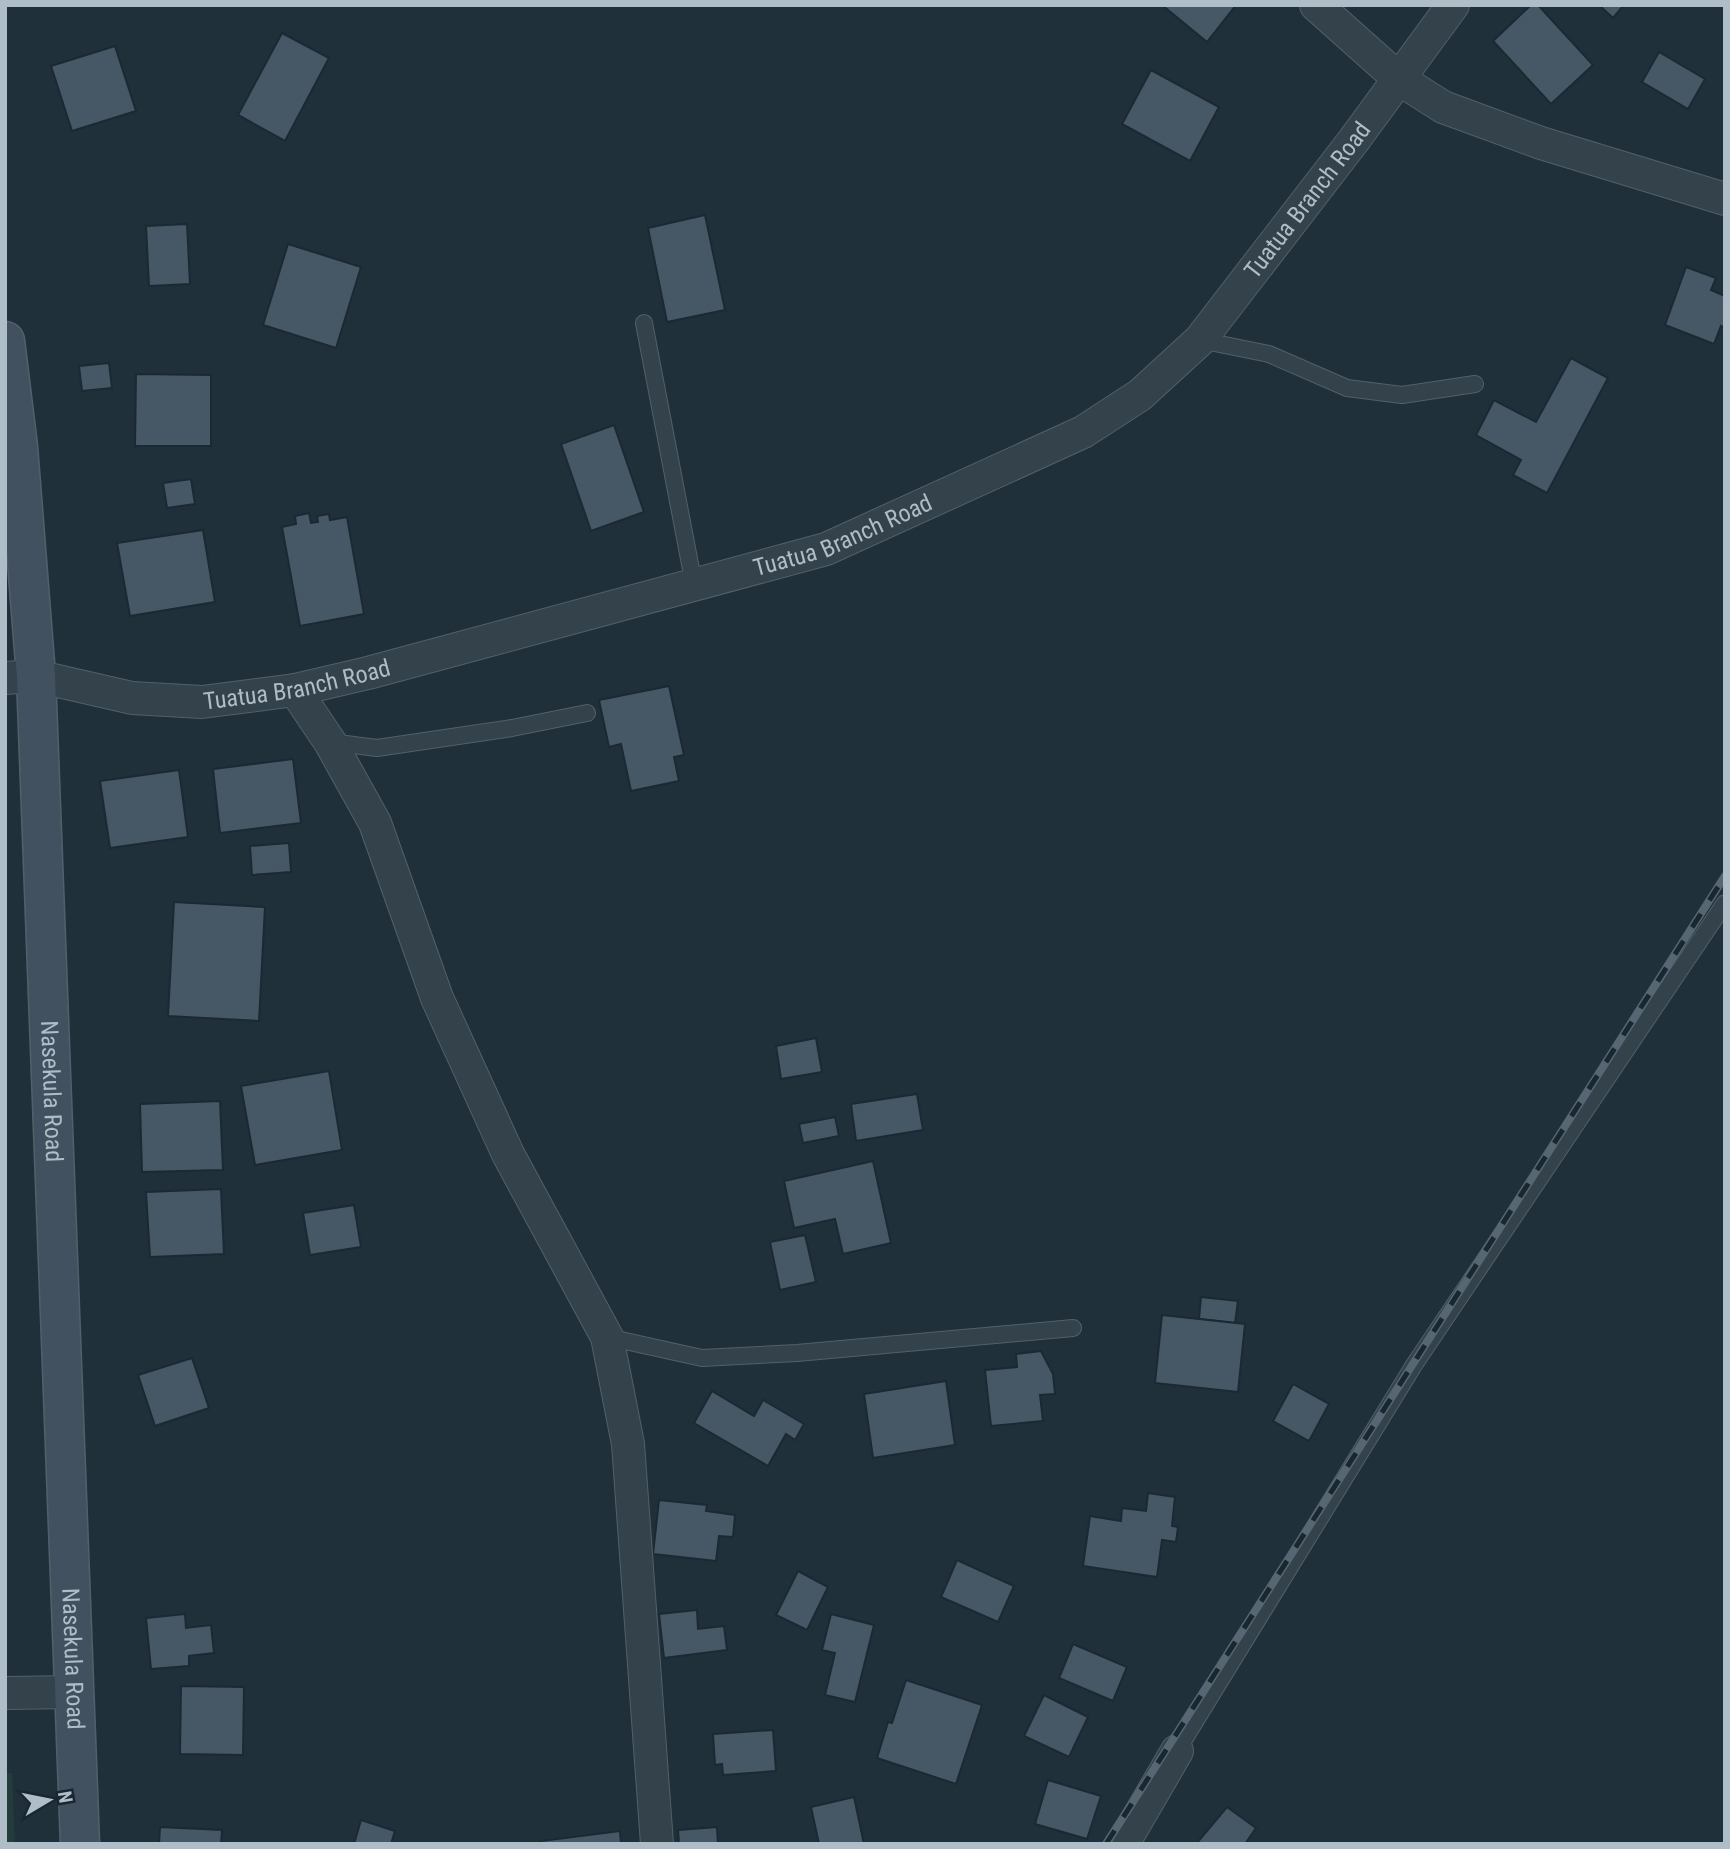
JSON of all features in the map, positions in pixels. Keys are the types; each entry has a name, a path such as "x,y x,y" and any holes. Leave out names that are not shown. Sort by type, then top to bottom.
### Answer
{"main road":[{"name":"Nasekula Road","path":"5,341 19,447 20,677 76,1692 80,1844"}],"street":[{"path":"1317,5 1399,79 1443,107 1541,143 1725,199"},
{"name":"Tuatua Branch Road","path":"20,677 132,698 202,702 295,690 368,673 826,549 1083,432 1140,395 1200,340 1453,5"},
{"path":"295,690 330,742 374,823 437,998 508,1154 607,1337 628,1444 657,1844"},
{"path":"5,1693 76,1692"},
{"path":"1123,1844 1177,1751"}],"lane":[{"path":"644,323 694,585"},
{"path":"1200,340 1269,354 1347,388 1402,396 1475,384"},
{"path":"330,742 377,748 512,728 587,713"},
{"path":"1177,1751 1414,1365 1725,903"},
{"path":"607,1337 702,1358 797,1353 1073,1328"}],"green space":[{"path":"5,1773 12,1773 15,1844 5,1844"}],"building":[{"path":"1162,5 1236,5 1207,42"},
{"path":"1531,5 1538,5 1593,65 1551,104 1493,41"},
{"path":"1599,5 1624,5 1613,18"},
{"path":"282,33 329,58 285,141 238,115"},
{"path":"115,46 136,111 72,131 51,66"},
{"path":"1659,52 1705,79 1688,109 1642,82"},
{"path":"1151,70 1219,107 1190,161 1122,124"},
{"path":"705,215 725,310 667,322 648,228"},
{"path":"187,224 190,284 149,286 146,226"},
{"path":"288,244 361,267 336,348 263,325"},
{"path":"1686,267 1716,278 1711,290 1725,296 1725,328 1721,326 1714,344 1665,325"},
{"path":"1571,358 1608,378 1547,493 1513,475 1521,460 1476,435 1494,400 1536,422"},
{"path":"109,363 112,388 82,391 79,366"},
{"path":"136,374 211,375 211,446 135,446"},
{"path":"614,425 644,512 591,531 561,444"},
{"path":"191,479 195,504 167,508 163,483"},
{"path":"309,513 311,523 318,522 317,516 329,514 330,520 347,517 364,614 300,626 282,527 296,524 295,516"},
{"path":"203,530 215,602 130,616 117,543"},
{"path":"669,686 684,755 674,757 679,781 631,791 621,744 609,747 599,700"},
{"path":"293,759 301,823 220,833 213,769"},
{"path":"179,770 188,837 110,848 100,781"},
{"path":"289,843 291,872 252,875 250,846"},
{"path":"174,902 265,907 259,1021 168,1016"},
{"path":"816,1038 822,1072 781,1079 776,1046"},
{"path":"329,1071 342,1150 255,1165 241,1086"},
{"path":"917,1094 923,1130 856,1141 851,1104"},
{"path":"220,1101 223,1170 142,1172 140,1104"},
{"path":"835,1117 839,1136 803,1143 799,1124"},
{"path":"873,1161 891,1243 843,1254 835,1219 794,1228 784,1181"},
{"path":"221,1189 224,1254 150,1257 146,1192"},
{"path":"354,1205 361,1247 310,1255 303,1213"},
{"path":"805,1235 816,1282 780,1290 770,1242"},
{"path":"1201,1297 1238,1301 1235,1323 1199,1319"},
{"path":"1162,1315 1245,1324 1238,1392 1155,1383"},
{"path":"1041,1351 1053,1374 1055,1394 1040,1395 1043,1421 991,1426 985,1370 1017,1367 1016,1354"},
{"path":"192,1358 209,1408 155,1426 138,1375"},
{"path":"946,1381 955,1445 873,1458 864,1394"},
{"path":"1293,1384 1329,1404 1309,1441 1273,1421"},
{"path":"712,1391 754,1416 763,1400 804,1424 795,1440 786,1434 768,1466 694,1423"},
{"path":"1148,1493 1175,1497 1172,1526 1178,1527 1176,1542 1162,1540 1157,1577 1083,1566 1090,1516 1121,1521 1122,1508 1146,1511"},
{"path":"659,1500 707,1505 706,1511 735,1515 733,1537 719,1536 716,1561 653,1554"},
{"path":"957,1560 1014,1586 998,1622 941,1597"},
{"path":"798,1571 828,1587 807,1630 776,1615"},
{"path":"697,1610 698,1629 724,1626 727,1650 664,1658 659,1614"},
{"path":"185,1614 186,1628 211,1625 214,1653 189,1656 189,1666 151,1669 146,1618"},
{"path":"831,1614 874,1625 855,1702 825,1695 835,1653 822,1650"},
{"path":"1073,1644 1127,1667 1113,1701 1059,1678"},
{"path":"906,1680 982,1705 956,1784 877,1758 888,1722 892,1723"},
{"path":"181,1686 244,1687 243,1755 180,1754"},
{"path":"1044,1695 1088,1717 1069,1757 1024,1736"},
{"path":"773,1730 776,1771 723,1775 722,1764 715,1765 713,1734"},
{"path":"1048,1780 1101,1796 1087,1839 1035,1824"},
{"path":"854,1797 864,1844 819,1844 811,1807"},
{"path":"1227,1807 1256,1828 1245,1844 1196,1844"},
{"path":"361,1820 395,1831 391,1844 354,1844"},
{"path":"160,1827 222,1830 221,1844 159,1844"},
{"path":"717,1827 718,1844 679,1844 678,1830"},
{"path":"620,1831 621,1844 542,1844 541,1841"}],"railway":[{"path":"1106,1844 1725,876"}]}
